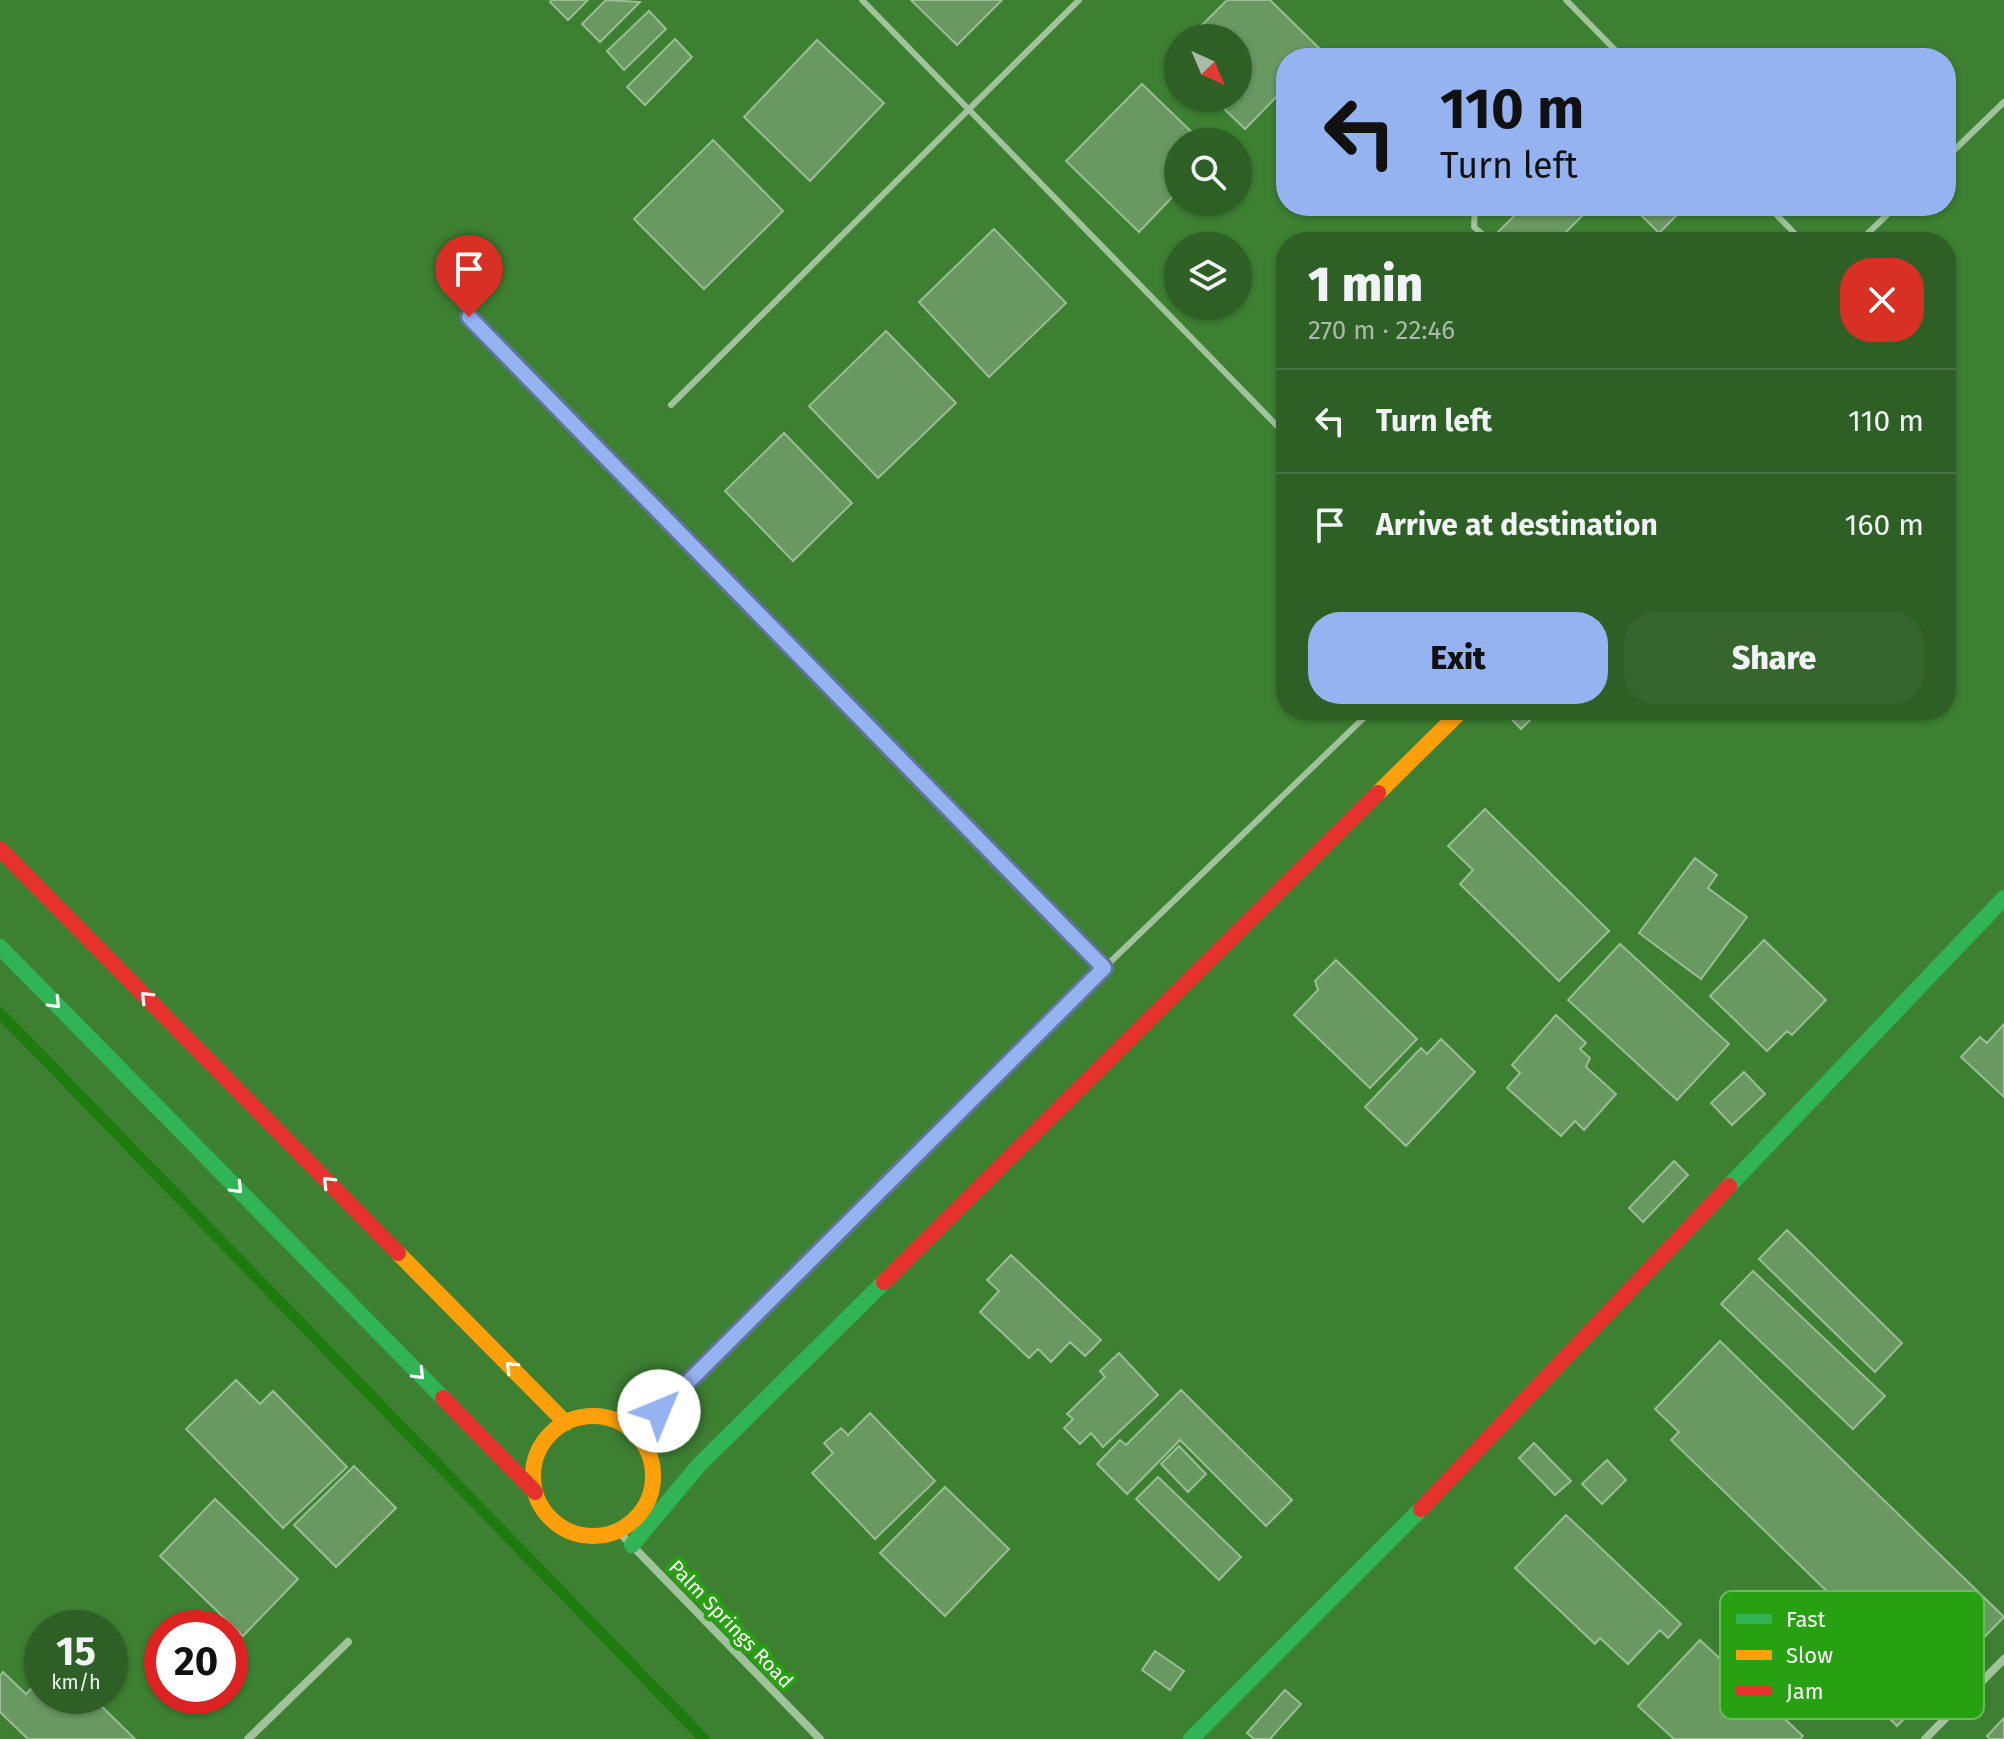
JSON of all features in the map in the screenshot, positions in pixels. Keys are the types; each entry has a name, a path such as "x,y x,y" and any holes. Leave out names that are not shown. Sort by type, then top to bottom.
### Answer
{"street":[{"path":"632,1545 699,1465 1452,720"},
{"path":"0,849 566,1423"},
{"path":"1191,1739 1369,1564 2004,898"},
{"path":"0,947 535,1492"},
{"path":"603,1416 621,1423 636,1434 647,1449 653,1486 647,1504 636,1519 618,1531 598,1536 577,1535 558,1526 543,1511 535,1492 533,1471 539,1451 551,1434 566,1423 603,1416"},
{"name":"Palm Springs Road","path":"618,1531 820,1739"},
{"path":"248,1739 348,1642"},
{"path":"1984,1679 2004,1659"},
{"path":"1925,1739 1945,1719"}],"lane":[{"path":"862,0 1276,425"},
{"path":"671,405 1079,0"},
{"path":"1566,0 1613,48"},
{"path":"1956,148 2004,102"},
{"path":"1778,216 1793,232"},
{"path":"1869,232 1886,216"},
{"path":"469,317 1104,968"},
{"path":"636,1434 1104,968 1362,720"}],"building":[{"path":"588,0 568,20 550,2"},
{"path":"606,0 640,2 600,42 582,24"},
{"path":"911,0 1002,0 957,45"},
{"path":"1227,0 1270,0 1319,48 1276,48 1276,97 1244,128 1227,112 1252,112 1252,24 1203,24"},
{"path":"649,11 666,29 624,70 607,51"},
{"path":"675,39 692,57 645,105 627,87"},
{"path":"817,40 884,103 810,181 744,117"},
{"path":"1142,84 1164,105 1164,112 1171,112 1188,128 1164,128 1164,206 1139,232 1066,161"},
{"path":"713,140 783,211 704,289 634,219"},
{"path":"1514,216 1582,216 1566,232 1498,232"},
{"path":"1642,216 1676,216 1660,232"},
{"path":"994,229 1066,303 989,377 919,302"},
{"path":"886,331 956,403 878,478 809,406"},
{"path":"784,433 852,503 793,561 725,491"},
{"path":"1512,720 1530,720 1521,729"},
{"path":"1485,809 1609,931 1559,981 1460,884 1473,870 1448,846"},
{"path":"1695,858 1717,875 1708,888 1747,917 1701,979 1639,933"},
{"path":"1764,940 1826,1000 1792,1035 1787,1031 1767,1051 1710,996"},
{"path":"1620,944 1729,1044 1677,1100 1568,1000"},
{"path":"1336,960 1417,1039 1370,1088 1294,1015 1318,990 1315,981"},
{"path":"1556,1015 1586,1043 1580,1049 1590,1058 1586,1067 1616,1094 1584,1130 1575,1121 1561,1136 1507,1088 1520,1073 1512,1065"},
{"path":"2004,1024 2004,1097 1961,1057 1980,1037 1987,1043"},
{"path":"1441,1039 1475,1072 1406,1146 1365,1107 1421,1048 1427,1054"},
{"path":"1744,1072 1765,1094 1732,1125 1711,1103"},
{"path":"1674,1161 1688,1175 1643,1222 1629,1208"},
{"path":"1787,1230 1902,1343 1875,1372 1759,1259"},
{"path":"1011,1255 1101,1340 1085,1356 1070,1342 1051,1362 1038,1349 1029,1358 980,1312 999,1291 987,1280"},
{"path":"1753,1271 1885,1396 1853,1429 1721,1304"},
{"path":"1720,1341 1977,1591 1827,1591 1671,1440 1679,1432 1655,1409"},
{"path":"1119,1353 1158,1395 1103,1447 1091,1433 1080,1444 1064,1428 1073,1419 1067,1414 1105,1377 1100,1371"},
{"path":"236,1380 260,1404 273,1391 347,1467 283,1528 186,1429"},
{"path":"1181,1390 1292,1500 1266,1526 1180,1440 1127,1494 1097,1464 1120,1440 1126,1445"},
{"path":"870,1413 935,1481 875,1539 812,1473 833,1453 824,1443 841,1428 848,1435"},
{"path":"1534,1443 1571,1481 1555,1495 1519,1458"},
{"path":"1179,1446 1206,1474 1188,1492 1161,1464"},
{"path":"1607,1460 1626,1480 1602,1504 1582,1484"},
{"path":"354,1466 396,1508 336,1567 294,1525"},
{"path":"1158,1477 1241,1557 1219,1580 1136,1499"},
{"path":"945,1487 1009,1549 945,1616 880,1553"},
{"path":"215,1499 298,1579 248,1631 248,1610 216,1610 160,1556"},
{"path":"1566,1515 1681,1624 1668,1638 1660,1630 1628,1664 1600,1638 1595,1644 1515,1568"},
{"path":"1984,1598 2004,1617 1984,1637"},
{"path":"1700,1640 1720,1659 1720,1719 1785,1719 1803,1736 1800,1739 1674,1739 1638,1706"},
{"path":"1155,1651 1184,1671 1170,1690 1142,1670"},
{"path":"3,1672 24,1692 24,1714 109,1714 135,1739 28,1739 0,1712 0,1676"},
{"path":"1285,1690 1301,1704 1270,1739 1254,1739 1247,1733"},
{"path":"2004,1718 2004,1739 1990,1739 1987,1736"},
{"path":"1890,1719 1904,1719 1897,1726"}],"waterway":[{"path":"0,1013 704,1739"}],"traffic: fast":[{"path":"1729,1186 2004,898"},
{"path":"0,947 443,1398"},
{"path":"632,1545 699,1465 884,1282"},
{"path":"1191,1739 1421,1509"}],"traffic: slow":[{"path":"1378,793 1452,720"},
{"path":"398,1253 566,1423"},
{"path":"593,1416 616,1421 635,1434 648,1453 653,1476 648,1499 635,1518 616,1531 593,1536 570,1531 551,1518 538,1499 533,1476 538,1453 551,1434 570,1421 593,1416"}],"traffic: jam":[{"path":"884,1282 1378,793"},
{"path":"0,849 398,1253"},
{"path":"1421,1509 1729,1186"},
{"path":"443,1398 535,1492"}],"route":[{"path":"469,317 1104,968 659,1411"}]}
